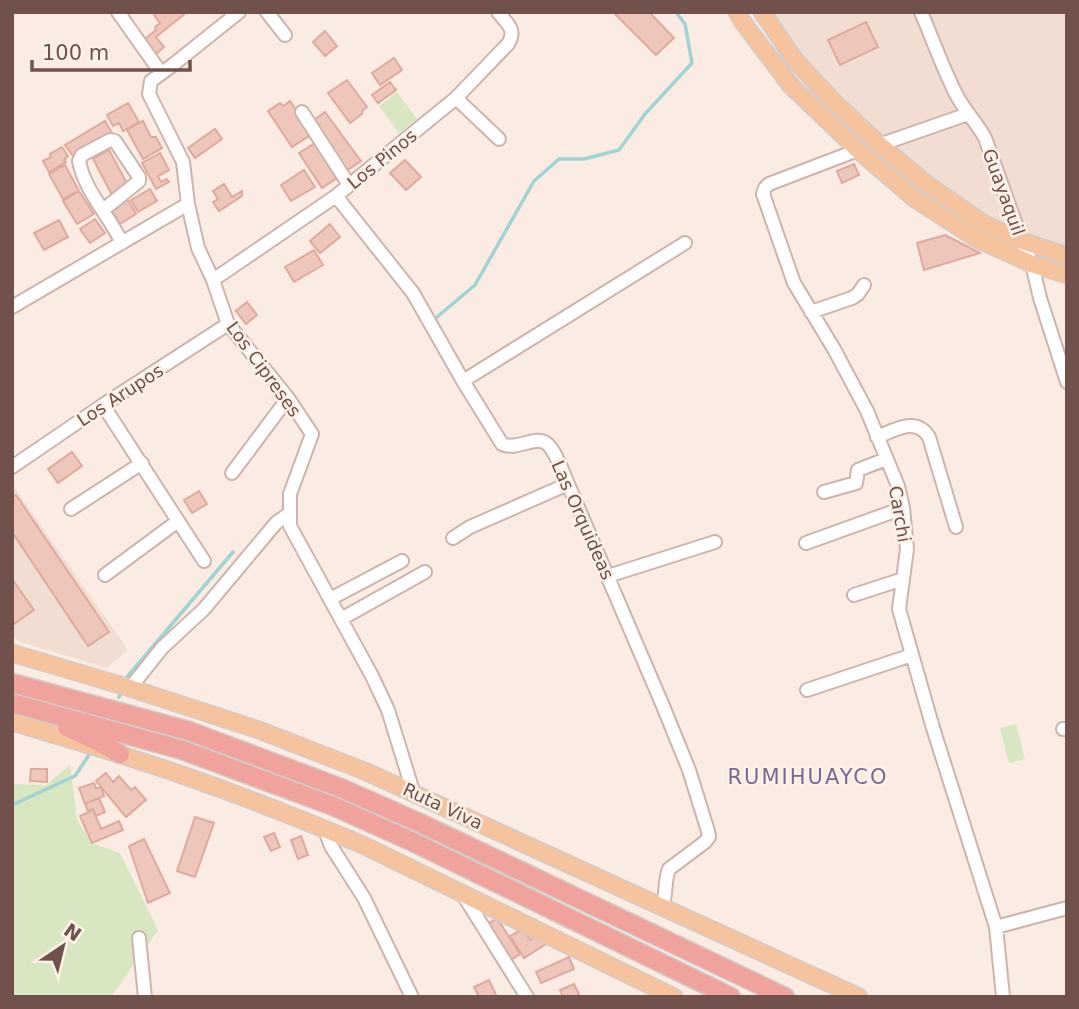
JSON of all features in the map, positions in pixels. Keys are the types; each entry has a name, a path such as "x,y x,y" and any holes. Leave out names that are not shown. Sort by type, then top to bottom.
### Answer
{"highway":[{"name":"Ruta Viva","path":"12,682 189,732 341,788 785,997"},
{"path":"12,703 120,754"},
{"path":"12,703 182,750 332,806 413,842 731,997"}],"main road":[{"path":"737,12 791,86 858,150 915,199 977,239 1032,264 1067,275"},
{"path":"762,12 796,60 833,101 879,145 928,185 986,225 1022,242 1067,256"},
{"name":"Ruta Viva","path":"12,653 130,688 331,757 413,791 859,997"},
{"path":"12,722 120,754 238,795 363,845 674,997"}],"street":[{"path":"118,12 161,73 239,12"},
{"path":"267,12 285,35"},
{"name":"Los Pinos","path":"213,280 336,196 456,98 508,44 512,36 511,29 498,12"},
{"name":"Guayaquil","path":"921,12 956,93 985,138 1032,264 1067,382"},
{"name":"Los Cipreses","path":"161,73 151,81 149,94 183,162 188,204 198,248 213,280 228,324 288,398 312,434 290,494 290,526 388,710 413,791"},
{"path":"456,98 499,139"},
{"path":"302,112 349,185"},
{"path":"879,145 968,114"},
{"path":"103,210 139,181 115,141 110,140 82,155 79,161 83,175 103,210 116,230 122,243"},
{"name":"Carchi","path":"858,150 769,184 763,194 794,282 867,411 898,486 907,549 899,609 996,928 1003,997"},
{"name":"Las Orquideas","path":"336,196 413,293 502,444 509,447 540,440 552,449 639,647 682,753 708,831 709,837 705,842 668,869 662,907"},
{"path":"12,307 188,204"},
{"path":"463,380 685,243"},
{"path":"811,312 858,295 863,285"},
{"name":"Los Arupos","path":"12,467 228,324"},
{"path":"232,473 288,398"},
{"path":"103,405 204,561"},
{"path":"877,437 911,425 924,429 929,437 956,527"},
{"path":"824,492 852,485 857,480 858,470 886,458"},
{"path":"71,509 142,463"},
{"path":"453,538 470,527 568,484"},
{"path":"806,543 903,508"},
{"path":"130,688 162,648 204,609 276,523 290,513"},
{"path":"105,575 178,521"},
{"path":"608,576 715,542"},
{"path":"330,599 402,561"},
{"path":"341,619 425,572"},
{"path":"854,595 903,579"},
{"path":"807,690 912,654"},
{"path":"325,830 331,846 364,898 412,997"},
{"path":"462,893 527,997"},
{"path":"996,928 1067,908"},
{"path":"139,938 145,997"}],"shaded area":[{"path":"754,12 1067,12 1067,262 996,240 796,83"},
{"path":"12,484 128,650 107,668 17,641 12,633"}],"green space":[{"path":"397,92 417,119 399,133 379,106"},
{"path":"1016,724 1025,759 1009,763 1000,728"},
{"path":"70,765 77,820 92,843 120,853 158,930 111,997 12,997 12,784 46,785"}],"building":[{"path":"157,12 187,12 156,37 164,47 156,54 145,39 160,23 154,15"},
{"path":"613,12 649,12 674,38 656,55"},
{"path":"866,22 878,47 840,65 828,40"},
{"path":"325,31 337,46 325,56 313,42"},
{"path":"394,58 402,70 380,85 372,73"},
{"path":"347,80 367,107 350,123 328,93"},
{"path":"390,82 396,90 378,103 372,95"},
{"path":"290,101 312,134 292,147 268,111 280,103 283,106"},
{"path":"128,103 139,122 123,131 119,123 113,126 107,115"},
{"path":"325,112 361,161 346,171 314,120"},
{"path":"105,121 112,133 73,156 65,145"},
{"path":"143,121 151,137 156,137 162,148 143,159 127,130"},
{"path":"215,129 222,139 195,158 188,148"},
{"path":"315,143 340,176 322,188 299,153"},
{"path":"62,147 68,156 64,160 66,162 49,172 43,161"},
{"path":"109,150 129,187 112,195 93,159"},
{"path":"160,153 169,170 158,176 161,182 167,179 169,182 156,189 142,163"},
{"path":"405,160 421,177 406,190 390,173"},
{"path":"854,164 859,175 842,183 837,171"},
{"path":"65,165 79,191 63,199 49,174"},
{"path":"304,170 315,187 291,201 281,185"},
{"path":"224,184 232,197 242,191 242,196 219,211 213,202 218,199 213,191"},
{"path":"150,189 157,201 138,212 131,200"},
{"path":"79,191 94,214 77,224 63,201"},
{"path":"128,200 136,214 120,224 111,210"},
{"path":"95,219 105,233 90,243 80,229"},
{"path":"59,220 68,237 44,250 34,233"},
{"path":"330,224 340,237 320,253 310,241"},
{"path":"945,235 980,253 924,270 917,243"},
{"path":"314,250 323,265 294,282 285,267"},
{"path":"247,302 257,315 246,324 236,311"},
{"path":"72,452 82,466 58,483 48,469"},
{"path":"199,491 207,504 192,513 184,500"},
{"path":"16,495 109,632 88,646 12,532 12,497"},
{"path":"12,579 34,610 14,624 12,622"},
{"path":"31,769 47,769 47,782 30,781"},
{"path":"106,773 113,782 119,776 131,790 135,787 146,800 126,817 96,781"},
{"path":"94,783 96,788 101,787 104,796 85,804 79,788"},
{"path":"99,798 105,812 96,816 93,809 88,811 85,804"},
{"path":"93,810 101,829 119,821 123,830 92,843 80,816"},
{"path":"195,817 214,823 195,877 177,871"},
{"path":"274,833 280,847 271,851 264,837"},
{"path":"301,836 308,855 298,859 291,840"},
{"path":"144,839 170,893 148,903 129,846"},
{"path":"497,918 520,954 511,960 488,924"},
{"path":"519,931 525,932 530,940 535,937 546,944 524,958 510,936"},
{"path":"569,957 574,969 541,983 536,972"},
{"path":"489,980 497,997 479,997 474,987"},
{"path":"574,984 579,994 563,997 560,990"}],"waterway":[{"path":"437,317 475,285 534,181 559,159 584,159 619,150 645,114 692,63 685,24 676,12"},
{"path":"127,677 233,552"},
{"path":"12,805 75,776 89,755"}],"district":[{"name":"RUMIHUAYCO","path":"808,777"}]}
